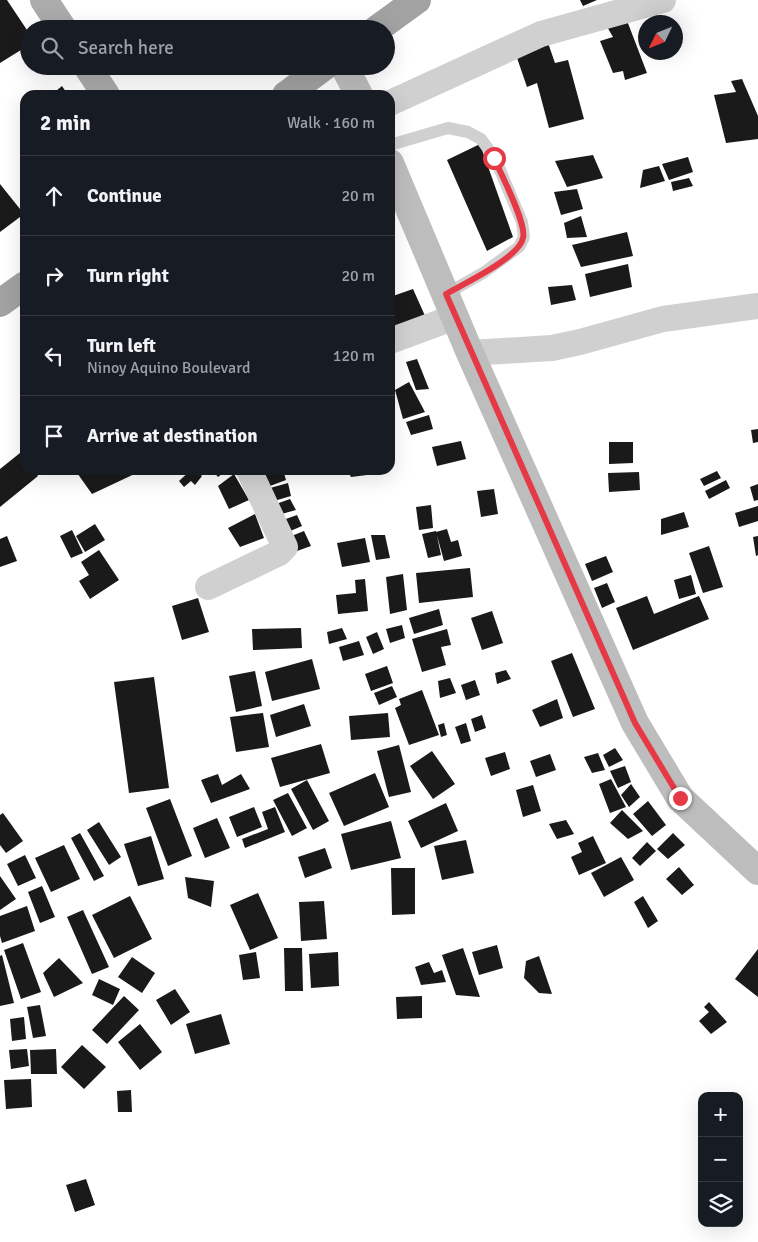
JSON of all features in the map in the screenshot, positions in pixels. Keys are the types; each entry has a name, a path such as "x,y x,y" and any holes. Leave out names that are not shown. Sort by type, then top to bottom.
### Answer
{"highway":[{"path":"390,20 418,0"},
{"path":"293,90 313,75"},
{"path":"0,304 20,289"}],"main road":[{"path":"44,0 57,20"},
{"path":"93,75 103,90"},
{"path":"349,75 356,90"},
{"path":"395,175 470,353 635,723 680,798 758,871"}],"street":[{"path":"395,101 541,34 663,0"},
{"path":"395,338 450,306"},
{"path":"470,353 552,348 662,319 758,306"},
{"path":"208,587 279,553 285,547 251,475"}],"lane":[{"path":"395,144 448,128 468,132 481,139 494,158 522,222 524,237 519,247 483,273 450,306"}],"building":[{"path":"0,0 7,0 20,20 20,51 0,63"},
{"path":"580,0 597,0 583,6"},
{"path":"626,18 638,49 638,60 642,60 647,73 625,80 623,71 613,73 600,41 613,37 606,25"},
{"path":"547,40 555,63 568,60 584,119 549,128 537,83 527,87 516,55"},
{"path":"742,79 758,116 758,139 726,143 714,95 736,92 731,81"},
{"path":"480,144 513,237 487,251 447,160"},
{"path":"593,155 603,178 567,187 555,161"},
{"path":"688,157 693,172 669,180 662,164"},
{"path":"659,166 665,181 640,188 643,170"},
{"path":"689,178 693,186 673,191 671,182"},
{"path":"0,184 20,209 20,217 0,232"},
{"path":"577,189 583,209 561,215 554,192"},
{"path":"581,216 587,237 567,238 564,223"},
{"path":"627,232 633,256 581,267 572,245"},
{"path":"628,264 632,287 590,297 585,274"},
{"path":"572,285 576,300 551,305 548,287"},
{"path":"413,289 426,318 395,331 395,295"},
{"path":"417,359 429,389 416,390 406,362"},
{"path":"409,382 425,412 403,419 395,390"},
{"path":"429,415 433,429 411,435 406,422"},
{"path":"758,429 758,442 753,443 751,430"},
{"path":"461,441 466,459 437,466 432,447"},
{"path":"609,442 633,442 633,463 609,464"},
{"path":"20,453 20,475 38,476 0,507 0,469"},
{"path":"717,471 721,478 704,486 700,479"},
{"path":"639,472 640,490 609,492 608,473"},
{"path":"79,475 132,475 92,494"},
{"path":"186,475 202,476 195,485 191,481 184,487 179,481"},
{"path":"235,475 249,500 229,509 218,486"},
{"path":"264,475 284,475 286,480 270,486"},
{"path":"350,475 367,475 351,477"},
{"path":"726,480 730,488 709,499 705,491"},
{"path":"288,483 291,496 274,501 270,488"},
{"path":"758,484 758,500 754,501 750,487"},
{"path":"494,489 498,514 481,517 477,491"},
{"path":"290,499 296,510 278,515 276,504"},
{"path":"431,505 433,528 419,530 416,507"},
{"path":"758,506 758,521 739,527 735,513"},
{"path":"684,512 689,527 661,535 661,519"},
{"path":"255,514 264,538 240,547 228,528"},
{"path":"297,515 302,526 288,532 283,520"},
{"path":"95,524 105,540 85,552 76,536"},
{"path":"447,529 451,542 458,540 462,556 444,561 436,532"},
{"path":"72,530 83,553 71,558 60,536"},
{"path":"304,531 311,546 297,551 289,537"},
{"path":"436,531 441,555 428,558 422,534"},
{"path":"371,535 385,535 390,558 376,560"},
{"path":"7,536 17,561 0,567 0,539"},
{"path":"758,536 758,555 756,556 753,537"},
{"path":"365,538 370,562 342,567 337,543"},
{"path":"709,546 723,587 703,593 689,553"},
{"path":"99,550 119,580 90,599 79,581 89,575 81,562"},
{"path":"606,556 613,572 592,581 585,564"},
{"path":"470,568 473,597 419,603 416,573"},
{"path":"403,574 407,610 390,614 386,577"},
{"path":"691,575 696,594 679,599 674,580"},
{"path":"365,579 368,611 338,614 336,595 356,593 355,580"},
{"path":"607,583 615,602 602,608 594,588"},
{"path":"647,596 654,614 699,596 709,619 633,650 616,608"},
{"path":"198,598 209,632 182,640 172,606"},
{"path":"439,609 443,625 414,634 409,618"},
{"path":"492,611 503,643 482,650 471,618"},
{"path":"402,625 405,638 390,643 386,629"},
{"path":"301,628 302,648 253,650 252,629"},
{"path":"342,628 347,639 329,644 327,632"},
{"path":"447,629 451,645 441,647 446,665 422,672 412,639"},
{"path":"377,632 384,649 373,654 366,637"},
{"path":"359,641 364,655 343,661 339,647"},
{"path":"572,653 595,709 573,717 551,661"},
{"path":"312,659 320,689 272,701 265,672"},
{"path":"387,666 393,683 371,691 365,674"},
{"path":"506,670 511,679 497,684 495,673"},
{"path":"255,671 262,706 236,712 229,676"},
{"path":"154,677 169,788 129,793 114,682"},
{"path":"450,678 456,693 440,698 438,681"},
{"path":"475,680 480,695 466,700 461,685"},
{"path":"392,686 397,697 379,705 374,693"},
{"path":"422,690 439,735 409,745 395,708 401,705 399,699"},
{"path":"557,699 563,718 540,727 532,710"},
{"path":"304,704 311,726 276,737 270,715"},
{"path":"263,713 269,747 236,752 230,717"},
{"path":"388,713 390,737 351,740 349,716"},
{"path":"482,715 486,728 475,732 471,719"},
{"path":"444,723 447,735 441,737 438,725"},
{"path":"466,723 471,741 461,744 455,727"},
{"path":"321,744 330,773 280,787 271,758"},
{"path":"399,745 411,792 389,797 377,751"},
{"path":"615,748 623,760 609,767 603,755"},
{"path":"432,751 455,784 433,799 410,766"},
{"path":"505,752 510,769 491,776 485,758"},
{"path":"598,753 605,770 592,773 584,757"},
{"path":"550,754 556,770 536,777 530,761"},
{"path":"625,766 631,782 618,788 610,771"},
{"path":"375,773 389,807 344,826 329,793"},
{"path":"218,774 222,785 241,774 250,789 211,803 201,780"},
{"path":"611,779 626,807 610,813 599,784"},
{"path":"307,780 329,821 313,830 291,789"},
{"path":"631,784 640,797 629,807 621,795"},
{"path":"533,785 541,811 523,817 516,790"},
{"path":"288,793 307,828 292,836 273,800"},
{"path":"170,799 192,856 168,866 146,808"},
{"path":"648,801 666,825 652,836 633,814"},
{"path":"446,803 458,831 421,848 408,821"},
{"path":"254,807 262,827 237,837 229,817"},
{"path":"275,807 285,832 245,848 242,839 268,829 262,812"},
{"path":"622,810 643,831 628,839 610,823"},
{"path":"3,813 23,841 6,853 0,845 0,815"},
{"path":"217,818 230,848 205,858 193,828"},
{"path":"566,820 574,834 557,839 549,824"},
{"path":"391,821 401,858 351,870 341,834"},
{"path":"99,822 121,857 109,865 87,830"},
{"path":"80,833 104,876 94,881 71,838"},
{"path":"673,833 685,845 668,859 657,849"},
{"path":"151,836 164,879 138,886 124,844"},
{"path":"593,836 606,863 579,875 571,857 582,852 578,843"},
{"path":"466,840 474,873 442,880 434,846"},
{"path":"647,842 656,851 640,866 632,858"},
{"path":"64,845 80,879 51,892 35,858"},
{"path":"325,848 332,868 305,878 298,857"},
{"path":"25,855 36,878 18,886 7,864"},
{"path":"621,857 634,880 604,897 591,873"},
{"path":"679,867 694,885 682,895 666,879"},
{"path":"391,868 415,868 415,914 392,915"},
{"path":"0,876 16,899 0,910"},
{"path":"185,877 214,881 211,907 188,898"},
{"path":"42,886 55,917 40,923 28,892"},
{"path":"258,893 278,938 250,950 230,905"},
{"path":"130,896 152,939 114,958 92,915"},
{"path":"643,896 658,921 648,928 634,902"},
{"path":"324,901 327,939 301,941 299,902"},
{"path":"27,906 35,931 2,943 0,916"},
{"path":"83,910 109,967 92,974 67,917"},
{"path":"23,943 41,992 21,999 4,950"},
{"path":"497,945 503,968 479,975 472,952"},
{"path":"284,948 302,948 303,991 285,991"},
{"path":"463,948 480,997 456,995 442,955"},
{"path":"758,949 758,997 735,979"},
{"path":"256,952 260,978 243,980 239,955"},
{"path":"338,952 339,986 311,988 309,954"},
{"path":"2,955 14,1003 0,1006 0,956"},
{"path":"539,956 552,994 539,993 524,978 526,961"},
{"path":"132,957 155,973 142,993 118,977"},
{"path":"59,958 83,983 54,997 43,973"},
{"path":"429,962 434,973 442,970 446,982 421,985 415,967"},
{"path":"99,979 120,989 113,1005 92,995"},
{"path":"175,989 190,1012 171,1025 156,1000"},
{"path":"124,996 139,1010 107,1044 92,1030"},
{"path":"422,996 422,1018 397,1019 396,997"},
{"path":"709,1002 727,1022 711,1034 699,1021 709,1012 704,1007"},
{"path":"40,1005 46,1036 33,1038 27,1007"},
{"path":"221,1014 230,1044 195,1054 186,1024"},
{"path":"24,1017 26,1039 12,1041 10,1019"},
{"path":"140,1024 162,1052 140,1070 118,1042"},
{"path":"82,1045 106,1067 84,1089 61,1067"},
{"path":"27,1049 29,1066 11,1069 9,1050"},
{"path":"56,1049 57,1074 31,1074 30,1050"},
{"path":"31,1079 32,1107 6,1109 4,1080"},
{"path":"131,1090 132,1112 118,1112 117,1091"},
{"path":"86,1179 95,1205 75,1212 66,1185"}],"route":[{"path":"494,158 522,222 524,237 519,247 504,259 446,294 470,353 635,723 680,798"}]}
